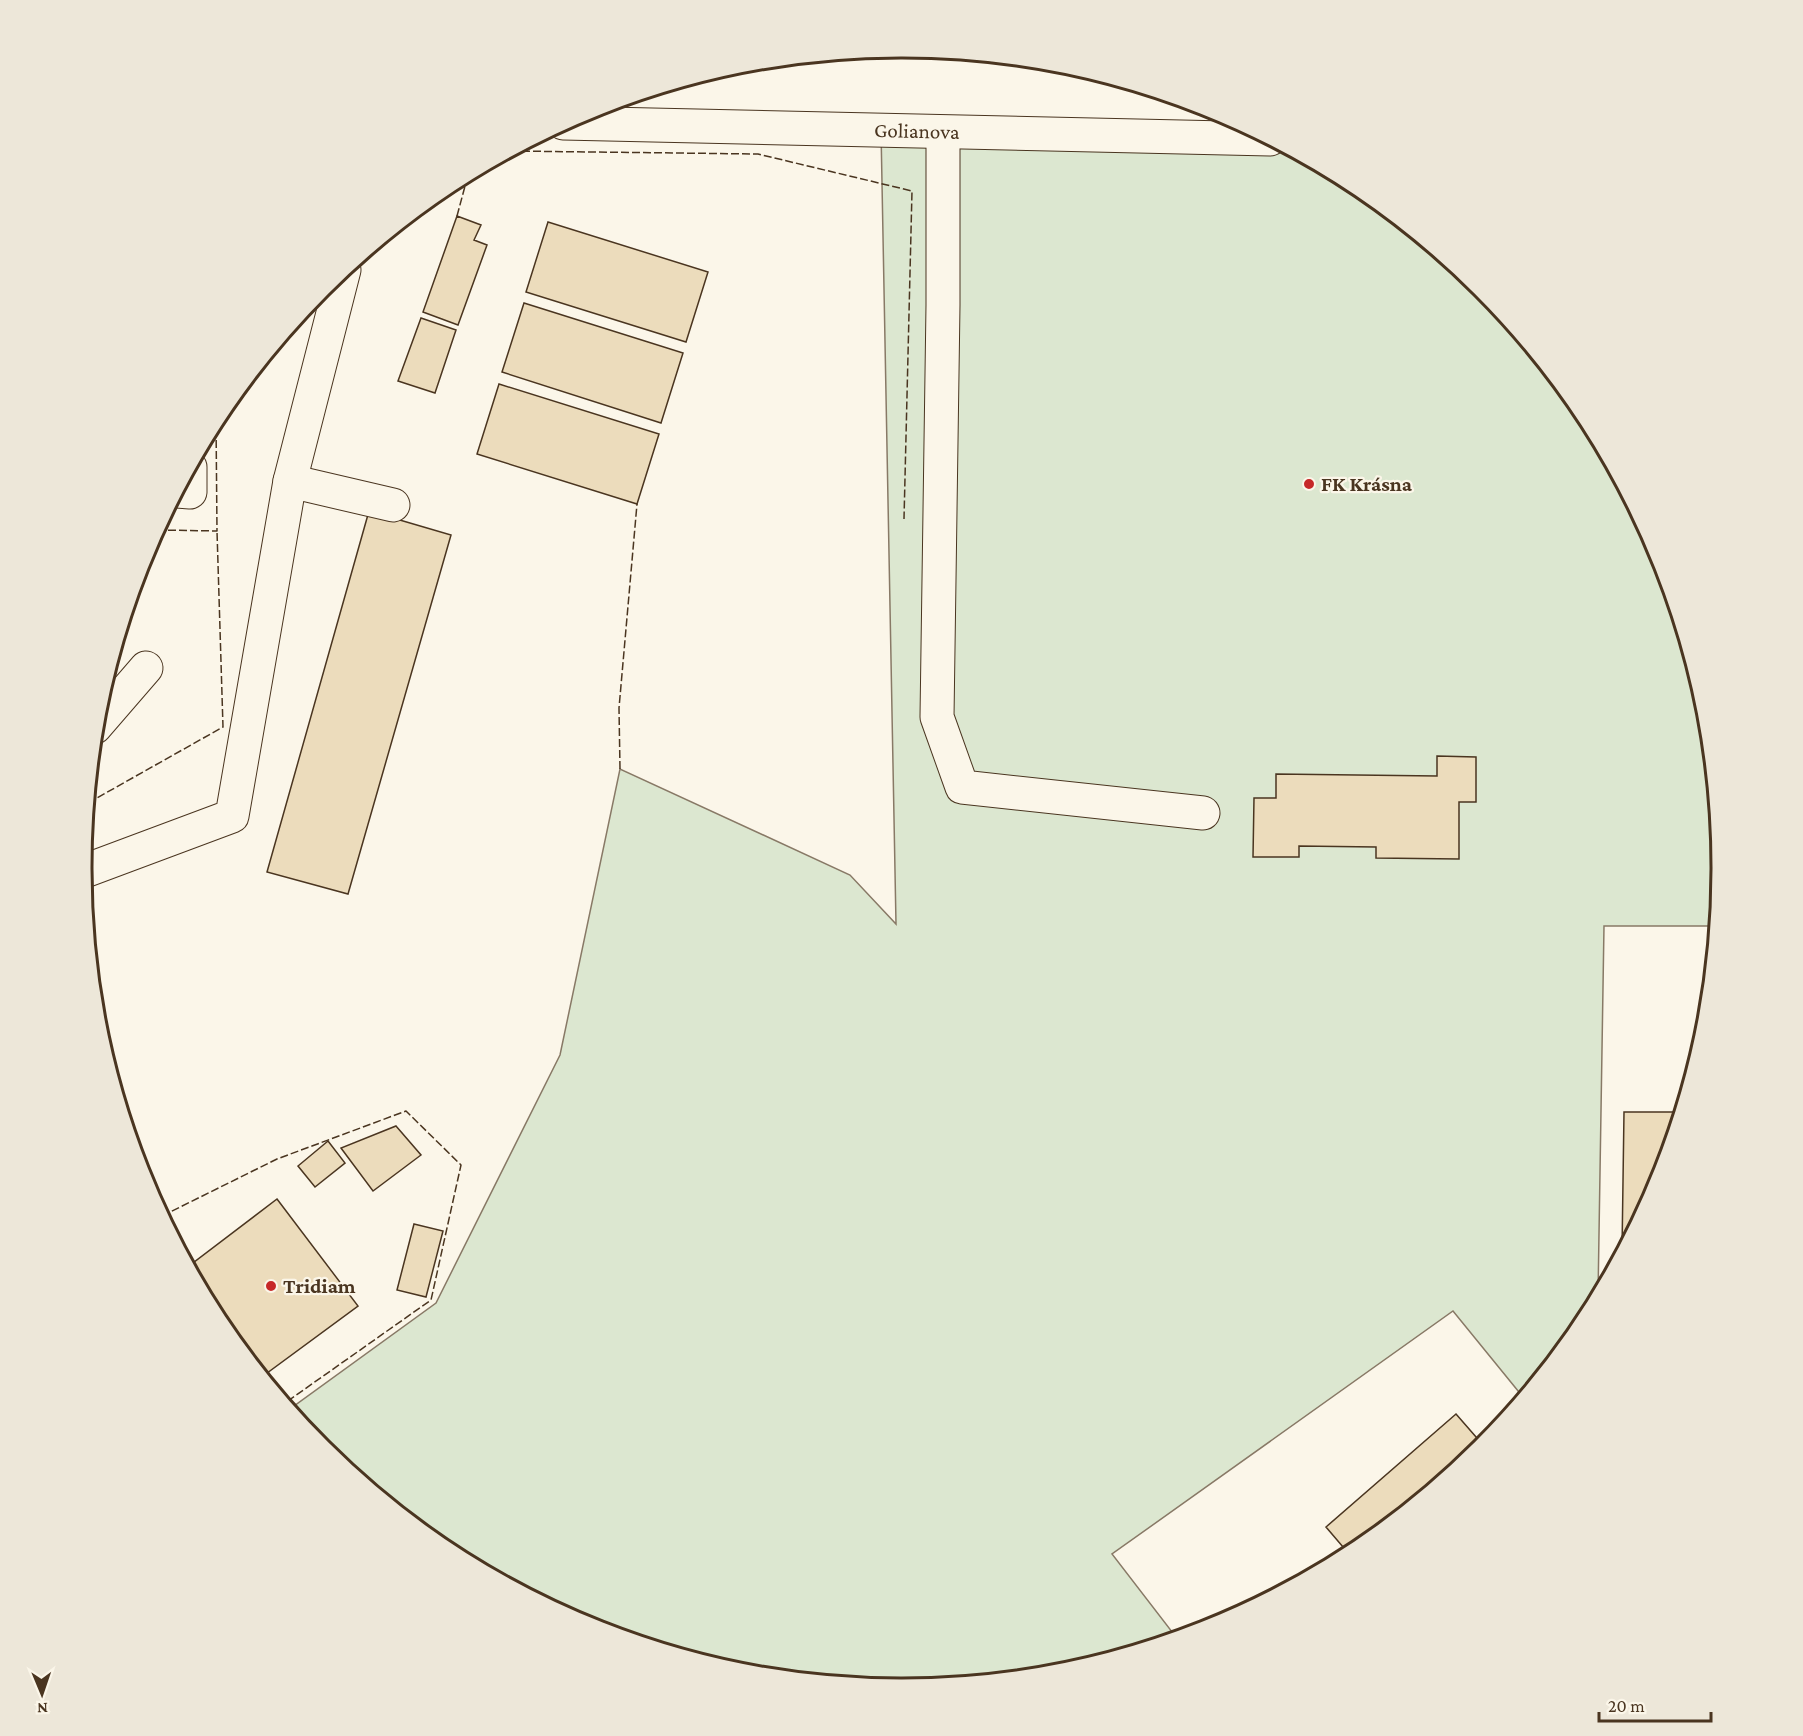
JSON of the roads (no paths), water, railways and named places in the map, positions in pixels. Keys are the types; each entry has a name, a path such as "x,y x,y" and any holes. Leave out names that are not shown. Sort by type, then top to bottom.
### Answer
{"street":[{"name":"Golianova","path":"584,124 943,134 1253,139"},
{"path":"943,134 937,717 962,787 1203,813"},
{"path":"92,868 232,816 290,480 340,286"},
{"path":"290,480 393,505"},
{"path":"185,492 190,492 190,482"},
{"path":"108,712 146,668"}],"place":[{"name":"FK Krásna","path":"1309,484"},
{"name":"Tridiam","path":"271,1286"}]}
